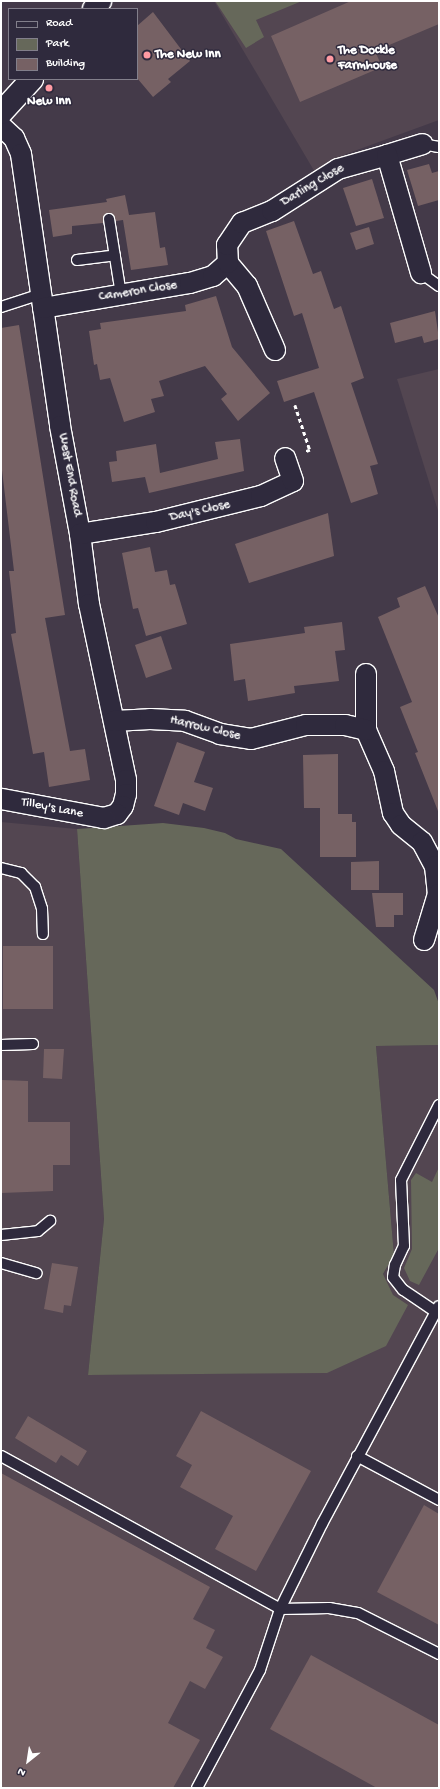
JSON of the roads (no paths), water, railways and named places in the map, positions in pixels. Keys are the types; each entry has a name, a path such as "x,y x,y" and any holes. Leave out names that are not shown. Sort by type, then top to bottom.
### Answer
{"main road":[{"path":"1,113 31,80"}],"street":[{"name":"West End Road","path":"1,126 14,138 21,154 60,426 80,534 89,604 126,780 126,794 123,806 116,814 104,818"},
{"name":"Darling Close","path":"228,263 227,245 242,223 272,211 338,169 387,155 431,145"},
{"path":"387,155 421,273"},
{"name":"Cameron Close","path":"42,301 121,295 190,283 212,276 228,263"},
{"path":"228,263 247,286 260,319 275,350"},
{"name":"Day's Close","path":"80,534 156,522 261,496 293,481 285,458"},
{"path":"366,674 366,730 384,771 393,813 401,825 422,842 435,866 438,894 424,940"},
{"name":"Harrow Close","path":"114,721 150,719 185,721 220,734 251,739 306,724 345,725 366,730"},
{"name":"Tilley's Lane","path":"1,801 104,818"}],"lane":[{"path":"109,219 121,295"},
{"path":"77,260 115,255"},
{"path":"421,273 439,286"},
{"path":"1,307 42,301"},
{"path":"1,868 21,873 35,888 42,909 43,934"},
{"path":"1,1045 33,1044"},
{"path":"197,1788 260,1670 280,1609 357,1456 438,1309 403,1290 393,1277 395,1265 404,1246 401,1180 439,1105"},
{"path":"1,1235 38,1231 50,1221"},
{"path":"1,1263 37,1273"},
{"path":"1,1456 280,1609 329,1608 358,1613 439,1654"},
{"path":"357,1456 439,1500"}],"place":[{"name":"The New Inn","path":"147,55"},
{"name":"The Dockle Farmhouse","path":"330,59"},
{"name":"New Inn","path":"49,88"}]}
